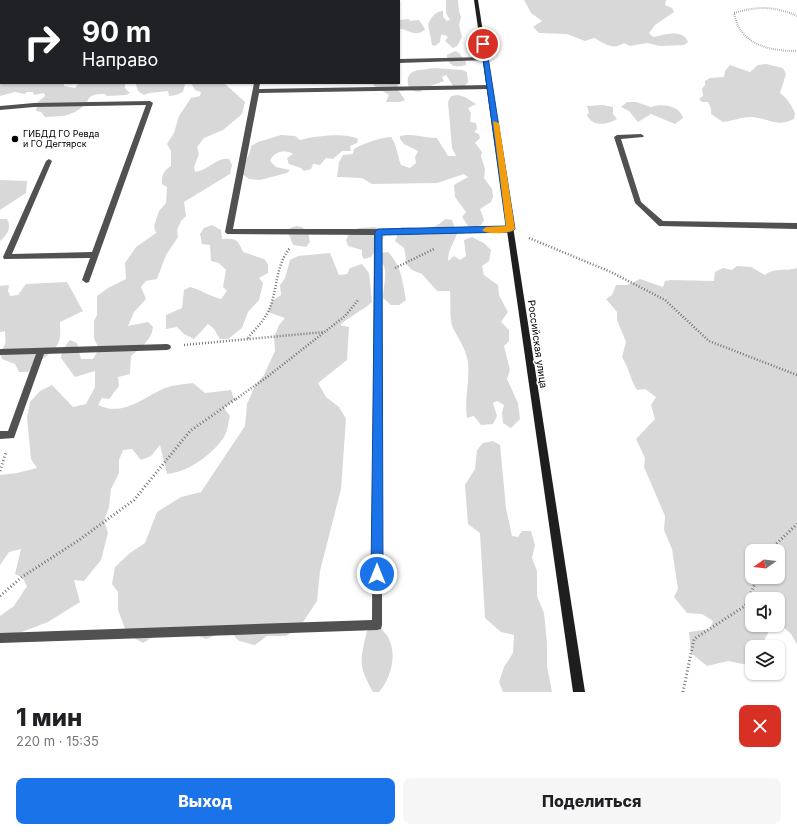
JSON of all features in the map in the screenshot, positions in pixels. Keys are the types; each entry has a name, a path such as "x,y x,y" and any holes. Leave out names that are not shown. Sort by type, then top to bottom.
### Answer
{"main road":[{"name":"Российская улица","path":"476,0 486,59 579,692"}],"lane":[{"path":"400,61 486,59"},
{"path":"257,84 229,232 378,232 511,229"},
{"path":"256,91 490,86"},
{"path":"0,108 34,105 150,103 86,280"},
{"path":"641,136 617,137 638,202 661,224 797,226"},
{"path":"49,161 7,257 95,255"},
{"path":"0,638 377,625 378,232"},
{"path":"0,352 167,347"},
{"path":"0,435 11,434 41,351"}],"path":[{"path":"797,16 778,8 751,8 734,13 736,24 756,45 780,51 797,51"},
{"path":"511,229 535,241 611,272 665,300 709,342 797,375"},
{"path":"0,596 22,577 79,540 134,500 190,431 267,377 345,316 378,276 434,248 463,231"},
{"path":"248,338 270,309 286,252 308,232"},
{"path":"167,347 220,339 325,332"},
{"path":"776,544 797,524"},
{"path":"683,692 694,640 745,606 755,584"}],"shaded area":[{"path":"446,0 458,0 461,17 459,25 462,37 457,46 453,48 445,41 448,37 445,35 441,35 440,42 435,46 432,45 428,24 430,19 440,11 443,11 443,17 447,21 450,20 446,13"},
{"path":"524,0 666,0 665,5 672,8 674,12 655,25 649,33 653,37 678,34 686,38 688,42 684,45 660,46 647,43 630,46 624,43 612,46 594,38 585,41 567,34 539,33 533,27 542,21 531,13"},
{"path":"400,20 419,20 425,29 420,33 417,33 400,29"},
{"path":"455,51 459,53 466,62 466,65 453,66 449,62 447,55"},
{"path":"766,64 783,68 786,74 780,93 792,107 795,113 794,119 787,122 777,123 751,117 723,122 711,114 711,109 708,102 702,102 699,99 703,96 702,89 705,85 705,81 710,78 724,77 725,71 730,65 750,72 758,65"},
{"path":"434,68 462,70 467,72 468,82 464,87 453,86 446,75 442,77 444,81 425,88 420,92 409,88 408,81 411,73 414,71"},
{"path":"0,84 64,84 64,86 75,88 78,84 125,84 125,88 130,93 126,95 93,95 89,98 87,104 75,112 64,116 45,117 41,112 36,111 38,102 45,96 44,93 34,95 33,92 27,92 25,94 15,92 0,96"},
{"path":"185,84 183,92 169,96 168,91 144,95 138,91 136,85"},
{"path":"192,84 225,84 245,102 242,114 223,130 204,138 197,147 199,154 194,167 195,172 200,171 220,160 229,159 232,165 230,174 184,202 186,216 181,221 177,230 178,237 166,255 157,279 146,281 141,287 146,299 134,312 128,326 148,322 153,327 152,332 148,340 131,356 130,374 118,377 119,386 109,399 102,398 98,405 116,409 125,408 165,388 190,383 193,383 205,393 231,390 234,400 224,408 230,416 226,432 219,444 199,462 175,473 167,474 160,445 151,456 141,460 132,449 123,450 119,460 119,473 111,489 109,507 104,521 108,533 101,560 84,581 74,580 80,602 48,622 6,638 0,638 0,616 14,606 27,586 22,577 15,574 21,549 9,552 0,565 0,475 37,468 31,459 27,417 30,402 40,391 52,385 73,407 86,404 95,387 95,371 75,377 61,358 62,350 70,340 77,343 81,359 93,359 99,349 94,338 94,321 97,315 97,296 108,288 126,279 125,263 136,247 156,233 154,226 159,211 166,203 167,187 162,184 162,178 166,169 171,166 171,151 167,144 174,133 179,116 191,98 200,96 201,92 195,90"},
{"path":"398,84 397,88 405,100 400,102 386,102 389,95 373,85"},
{"path":"458,95 465,97 476,104 468,108 471,113 470,122 476,123 477,129 474,132 479,134 480,138 475,143 482,152 481,156 485,169 484,178 492,189 493,197 491,202 480,209 484,220 481,225 473,228 468,226 462,217 466,212 455,197 454,185 468,177 464,174 437,183 372,184 362,178 337,177 339,162 343,155 353,154 354,149 372,141 391,137 396,147 401,165 410,168 416,163 415,157 418,151 404,144 400,139 400,136 409,135 437,138 448,156 456,156 452,148 448,102 451,96"},
{"path":"627,102 636,102 651,107 660,105 670,106 678,110 683,118 675,124 651,114 638,122 629,111 621,107"},
{"path":"602,105 613,107 613,114 617,119 604,124 592,122 587,115 589,113 587,106"},
{"path":"281,135 295,136 300,140 313,137 338,135 358,139 357,143 350,146 351,151 342,151 333,159 326,158 320,165 313,164 311,169 304,171 301,168 289,164 287,158 293,154 283,151 276,153 270,161 276,167 290,170 287,173 260,180 249,179 240,172 251,146 258,142"},
{"path":"0,180 27,181 26,193 0,210"},
{"path":"0,219 7,219 9,228 7,234 0,241"},
{"path":"445,219 452,220 457,234 449,252 448,261 454,256 460,260 466,256 464,240 472,237 484,243 491,250 489,261 482,266 484,275 498,285 499,295 508,312 501,322 509,330 509,341 504,346 510,370 507,379 518,403 520,419 511,428 503,423 502,413 504,405 497,401 493,403 497,416 493,424 481,425 474,416 467,418 466,404 468,362 464,349 453,328 450,291 437,291 422,274 412,270 405,263 406,258 404,248 395,241 401,227 430,228 440,224"},
{"path":"212,225 221,230 222,239 236,240 243,252 264,259 268,264 268,273 259,278 263,283 259,300 248,312 242,328 228,339 220,339 214,329 208,324 194,339 184,334 177,327 166,329 166,315 182,308 184,290 190,287 221,299 227,291 223,287 226,270 219,263 211,261 210,245 202,244 200,234 204,228"},
{"path":"296,226 302,227 308,232 310,242 306,247 293,245 288,232 290,228"},
{"path":"375,227 387,232 371,257 364,259 362,256 362,250 348,246 346,240 350,232 359,228"},
{"path":"388,252 399,269 402,280 406,300 399,305 391,305 383,298 385,272 379,259 379,253"},
{"path":"330,253 339,275 347,274 350,268 362,264 369,273 372,302 340,325 349,327 347,360 318,383 326,397 339,407 346,419 341,489 320,571 317,601 299,628 286,636 267,636 255,645 239,641 229,630 206,639 189,632 159,633 143,643 127,634 118,610 118,592 112,584 115,567 130,553 145,543 157,512 181,497 201,492 245,426 247,404 255,386 264,375 275,351 274,337 279,325 285,318 268,312 272,301 281,295 280,285 285,278 290,260 298,256"},
{"path":"737,266 751,267 765,275 776,270 797,268 797,644 791,634 785,628 785,592 745,592 745,632 768,632 764,640 745,640 745,664 728,661 707,666 691,653 689,632 710,629 713,621 702,614 687,613 674,597 678,589 672,549 664,530 665,516 644,467 645,458 636,439 655,419 651,405 656,397 645,389 637,390 622,357 626,342 617,320 617,312 606,299 612,295 616,285 627,285 640,279 663,287 665,281 671,280 714,281 715,272 723,268 732,270"},
{"path":"67,282 83,311 60,322 60,339 54,349 28,372 19,372 15,364 2,359 1,353 5,344 5,331 0,332 0,286 9,285 8,291 10,296 18,295 26,284"},
{"path":"493,441 500,445 506,508 512,536 518,537 522,531 531,531 535,545 532,558 537,571 537,596 544,613 547,643 547,666 552,692 503,692 499,682 504,667 513,653 514,635 501,632 485,618 480,533 468,524 465,485 475,469 477,450 483,443"},
{"path":"377,625 389,639 393,660 387,680 379,692 373,692 365,675 362,656 367,631"}],"slow traffic":[{"path":"486,230 511,229 495,123"}],"place":[{"name":"ГИБДД ГО Ревда и ГО Дегтярск","path":"15,139"}],"route":[{"path":"377,574 378,232 511,229 483,44"}]}
